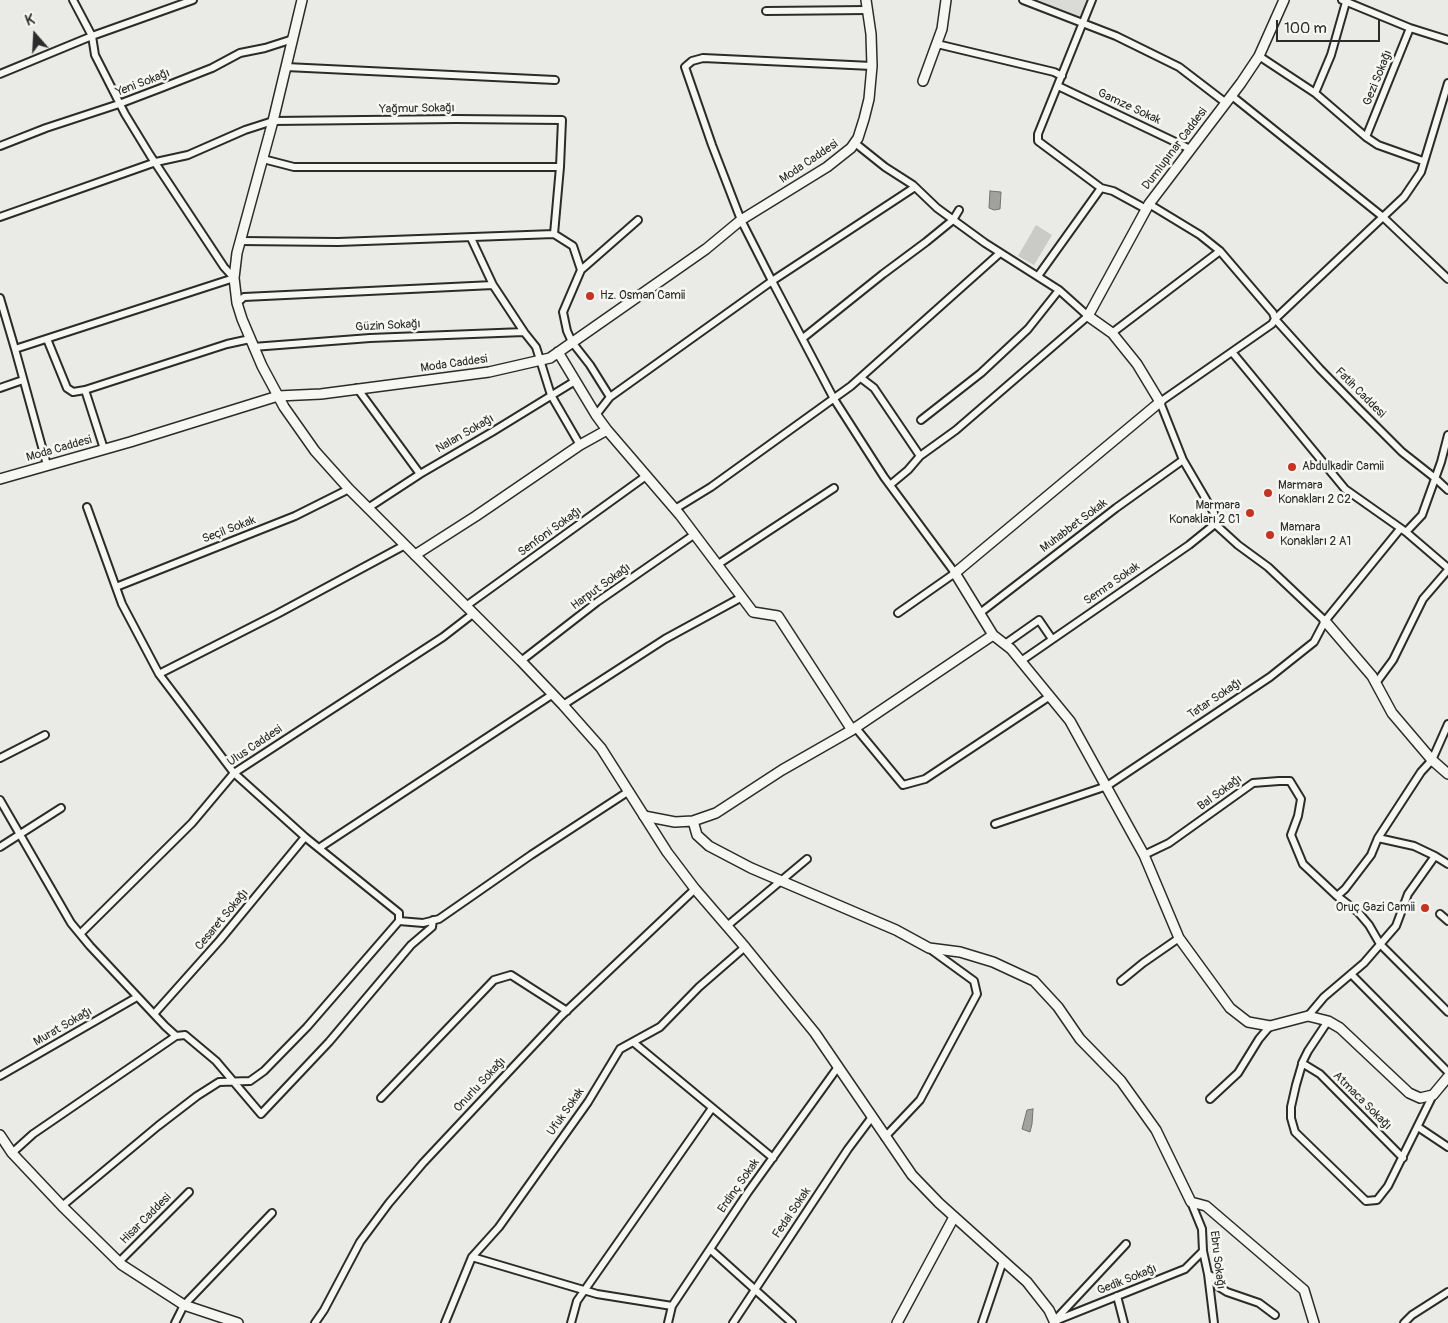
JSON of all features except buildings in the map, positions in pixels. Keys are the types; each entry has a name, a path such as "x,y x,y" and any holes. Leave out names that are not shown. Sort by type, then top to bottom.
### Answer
{"street":[{"path":"73,0 92,36 94,55 119,104 224,268 234,278"},
{"path":"0,74 92,36 193,0"},
{"path":"302,0 273,122 240,241 234,278 237,303 252,343 278,396 296,426 349,489 521,661 601,748 667,852 695,889 815,1033 912,1175 954,1217 1027,1282 1049,1310 1055,1322 1126,1244"},
{"path":"866,0 871,34 872,66 869,99 855,143 916,187 937,208 953,220 1000,253 1059,290 1088,316 1112,333 1137,364 1160,402 1183,460 1214,514 1215,524 1238,546 1268,568 1325,621 1372,676 1392,712 1432,760 1448,774"},
{"path":"923,81 942,29 946,0"},
{"path":"1023,0 1032,1 1123,39 1179,67 1229,99 1383,217 1448,279"},
{"path":"1058,86 1092,0"},
{"name":"Dumlupınar Caddesi","path":"1088,316 1148,206 1229,99 1258,56 1284,0"},
{"path":"1315,93 1331,55 1344,1 1410,28 1448,40"},
{"path":"766,11 867,10"},
{"name":"Gezi Sokağı","path":"1366,137 1410,28"},
{"name":"Yeni Sokağı","path":"0,146 46,128 119,104 212,68 240,53 265,48 293,39"},
{"path":"937,44 1062,76"},
{"path":"1258,56 1315,93 1378,145 1423,161"},
{"path":"872,66 703,58 692,61 685,67 741,220 834,400 890,485 955,573 993,635 1005,644 1021,661 1070,721 1144,854 1179,938 1230,1008 1248,1022 1270,1026 1308,1016 1328,1021 1340,1028 1409,1093 1420,1098 1432,1095"},
{"path":"286,67 555,80"},
{"path":"898,613 955,573 1160,402 1272,324 1275,319 1404,197 1420,172 1445,103 1448,83"},
{"name":"Gamze Sokak","path":"1058,86 1190,149"},
{"name":"Fatih Caddesi","path":"1058,86 1038,134 1038,141 1101,188 1148,206 1200,235 1220,251 1273,313 1275,319 1320,369 1402,452 1448,490"},
{"name":"Yağmur Sokağı","path":"0,217 156,162 188,155 238,133 273,122 456,119 562,120 560,167"},
{"name":"Moda Caddesi","path":"0,479 278,396 321,394 489,372 550,358 706,249 741,220 827,167 855,143"},
{"path":"263,159 294,167 560,167 554,234"},
{"path":"596,414 610,397 772,281 916,187"},
{"path":"1038,276 1101,188"},
{"path":"803,338 953,220 959,210"},
{"path":"610,397 590,365 572,342 567,331 563,312 581,270 638,220"},
{"path":"240,241 338,242 554,234 573,246 581,270"},
{"path":"471,238 493,285 536,347 551,395 580,445"},
{"path":"1112,333 1220,251"},
{"path":"675,509 711,487 834,400 1000,253"},
{"path":"15,349 234,278"},
{"path":"237,303 244,297 493,285"},
{"path":"921,420 982,373 1028,330 1059,290"},
{"path":"0,298 47,465"},
{"path":"890,485 908,470 920,456 956,430 1088,316"},
{"name":"Güzin Sokağı","path":"85,390 227,344 524,332"},
{"path":"46,339 67,388 73,392 85,390 104,449"},
{"path":"558,352 607,430 675,509 753,612 778,616 854,728 904,785 925,779 1050,696"},
{"path":"1232,352 1345,490 1403,531 1448,569 1423,599 1392,660 1376,683"},
{"path":"861,378 874,388 920,456"},
{"path":"0,388 23,380"},
{"name":"Nalan Sokağı","path":"368,508 420,474 575,381"},
{"path":"357,388 420,474"},
{"path":"415,555 580,445 607,430"},
{"name":"Tatar Sokağı","path":"995,824 1107,786 1292,661 1314,642 1325,621 1403,531 1422,515 1435,478 1444,463 1448,435"},
{"name":"Muhabbet Sokak","path":"980,613 1116,508 1183,460"},
{"name":"Senfoni Sokağı","path":"466,606 646,476"},
{"path":"717,565 834,488"},
{"name":"Seçil Sokak","path":"116,587 295,516 349,489"},
{"path":"62,1206 197,1096 220,1082 250,1081 264,1071 307,1027 399,921 399,913 305,837 234,773 159,674 122,604 87,507"},
{"name":"Semra Sokak","path":"1021,661 1189,545 1215,524"},
{"name":"Harput Sokağı","path":"521,661 597,602 695,534"},
{"path":"159,674 277,614 405,545"},
{"path":"563,705 665,639 742,597"},
{"name":"Ulus Caddesi","path":"80,934 192,823 234,773 443,637 474,613"},
{"path":"1005,644 1039,620 1052,639"},
{"path":"644,816 675,822 692,821 716,813 782,770 854,728 993,635"},
{"path":"319,848 553,694"},
{"path":"1448,724 1432,760 1421,772 1378,838 1371,855 1345,889 1337,896 1358,912 1369,925 1380,944 1448,1012"},
{"path":"0,758 45,735"},
{"name":"Bal Sokağı","path":"1144,854 1169,843 1253,783 1290,782 1296,788 1301,799 1291,835 1303,864 1337,896"},
{"path":"399,921 423,923 439,919 531,855 629,791"},
{"path":"0,800 71,923 137,997 176,1036"},
{"path":"0,847 19,833 61,808"},
{"path":"692,821 697,835 709,846 751,868 896,930 929,948 974,981 977,994 920,1100 885,1137"},
{"name":"Cesaret Sokağı","path":"154,1014 220,940 305,837"},
{"path":"1378,838 1414,846 1448,864"},
{"path":"1308,1016 1324,997 1364,963 1396,926 1408,894 1435,856"},
{"path":"727,926 808,859"},
{"name":"Onurlu Sokağı","path":"316,1323 360,1242 389,1203 496,1084 567,1011 695,889"},
{"path":"1440,914 1448,921"},
{"path":"12,1153 33,1134 176,1036 185,1035 192,1039 216,1061 261,1114 329,1042 412,945 428,932 432,927 433,920"},
{"path":"1122,981 1179,938"},
{"name":"Ufuk Sokak","path":"445,1323 472,1257 499,1227 588,1102 620,1049 660,1027 699,987 745,947"},
{"path":"929,948 960,952 993,962 1034,981 1058,1007 1080,1039 1121,1081 1156,1130 1192,1202 1206,1206 1304,1290 1314,1323"},
{"path":"1351,974 1448,1072"},
{"path":"381,1098 494,980 511,975 567,1011"},
{"name":"Murat Sokağı","path":"0,1076 137,997"},
{"path":"1328,1021 1308,1051 1302,1064 1291,1107 1291,1118 1295,1132 1366,1201 1377,1200 1388,1186 1432,1095 1448,1078"},
{"path":"1210,1099 1238,1073 1259,1039 1270,1026"},
{"path":"633,1042 773,1158"},
{"name":"Atmaca Sokağı","path":"1302,1064 1320,1074 1403,1158"},
{"name":"Erdinç Sokak","path":"668,1323 672,1306 748,1192 838,1067"},
{"path":"571,1323 577,1301 712,1108"},
{"name":"Fedai Sokak","path":"734,1323 848,1149 872,1117"},
{"path":"1418,1127 1448,1147"},
{"path":"0,1135 12,1153 119,1262 184,1305 238,1323"},
{"name":"Hisar Caddesi","path":"119,1262 189,1192"},
{"name":"Ebru Sokağı","path":"1192,1202 1202,1228 1203,1252 1208,1274 1214,1323"},
{"path":"175,1323 184,1305 272,1213"},
{"path":"897,1323 954,1217"},
{"path":"710,1249 792,1323"},
{"name":"Gedik Sokağı","path":"1055,1322 1184,1269 1203,1252"},
{"path":"472,1257 585,1290 672,1306"},
{"path":"982,1323 1003,1261"},
{"path":"1208,1274 1214,1278 1219,1287 1227,1292 1259,1303 1275,1315"},
{"path":"1404,1323 1412,1314 1448,1292"},
{"path":"1117,1296 1124,1323"}],"shaded area":[{"path":"1037,0 1088,0 1080,19 1036,3"},
{"path":"990,191 1001,192 1000,209 994,210 989,208"},
{"path":"1036,225 1052,235 1034,265 1018,256"},
{"path":"1033,1109 1030,1132 1022,1129 1027,1110"}],"place":[{"name":"Hz. Osman Camii","path":"590,296"},
{"name":"Abdulkadir Camii","path":"1292,467"},
{"name":"Marmara Konakları 2 C2","path":"1268,493"},
{"name":"Marmara Konakları 2 C1","path":"1250,513"},
{"name":"Mamara Konakları 2 A1","path":"1270,535"},
{"name":"Oruç Gazi Camii","path":"1425,908"}]}
